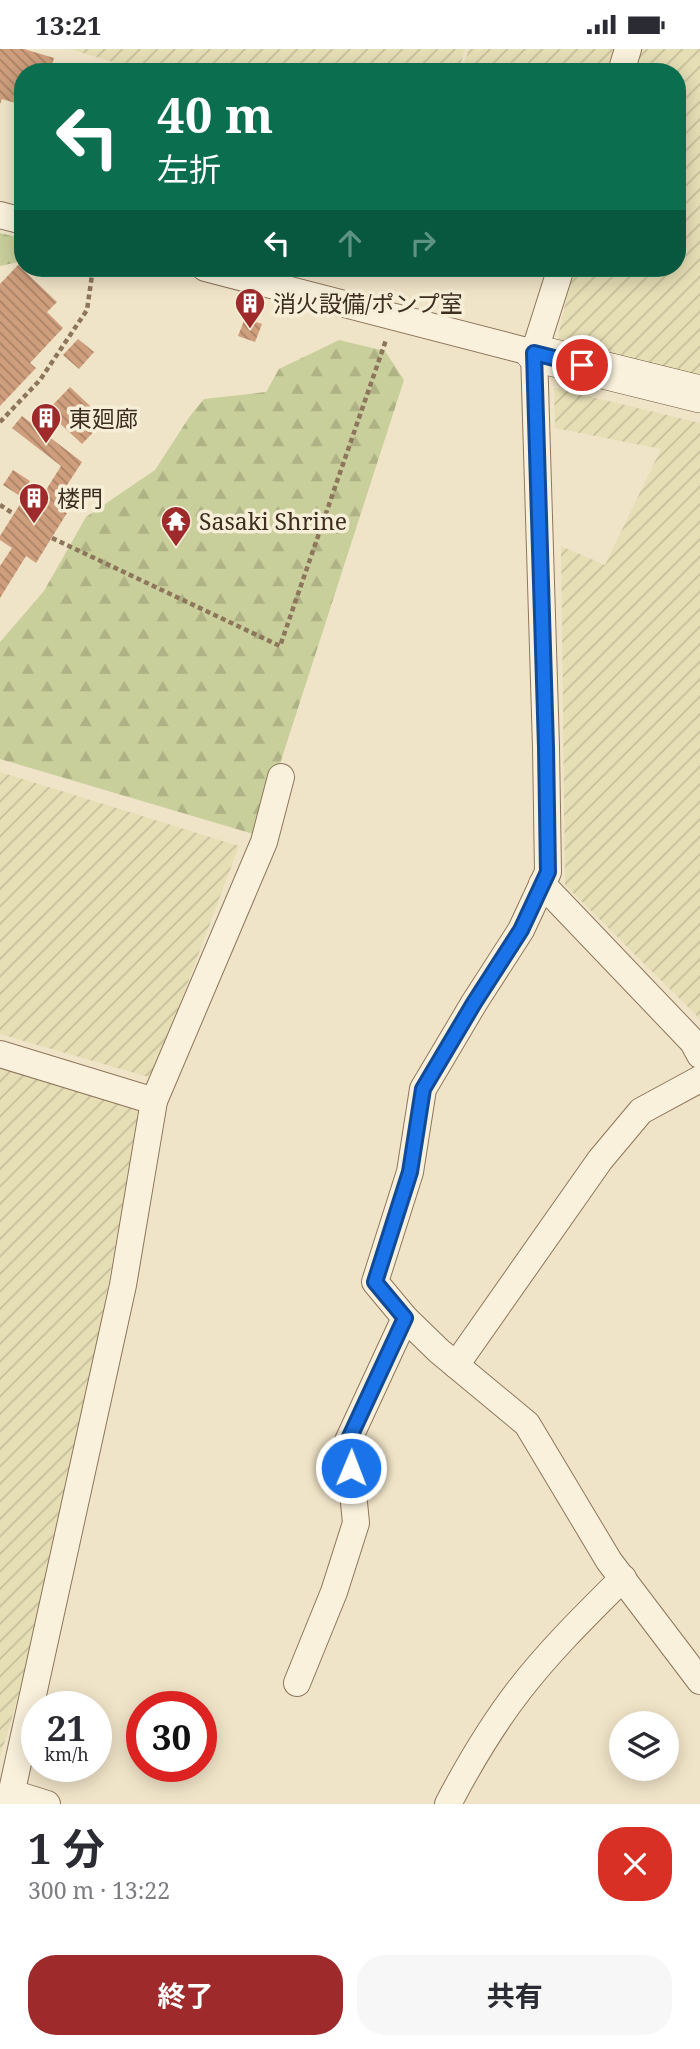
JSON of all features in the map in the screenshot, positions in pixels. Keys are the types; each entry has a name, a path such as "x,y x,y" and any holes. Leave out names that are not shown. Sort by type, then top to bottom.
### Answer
{"street":[{"path":"239,277 700,394"},
{"path":"558,277 534,353 548,872 521,930 423,1089 410,1172 375,1282 405,1318 527,1424 609,1561 700,1681"},
{"path":"47,1804 11,1799 123,1285 154,1101 264,842 281,777"},
{"path":"542,884 692,1042 700,1055"},
{"path":"0,1054 154,1101"},
{"path":"456,1365 600,1160 641,1111 700,1079"},
{"path":"297,1683 334,1592 356,1523 348,1441 405,1318"},
{"path":"448,1804 477,1751 519,1690 571,1630 623,1578"}],"path":[{"path":"0,422 40,380 87,310 92,277"},
{"path":"52,538 280,646 380,362 392,318"},
{"path":"0,505 14,514"}],"shaded area":[{"path":"70,49 465,49 461,63 116,63"},
{"path":"469,49 700,49 700,378 557,343 569,285 545,277 686,277 686,63 464,63"},
{"path":"554,388 700,423 700,1019 565,885 561,546 605,565 661,449 555,428"},
{"path":"0,772 239,846 152,1078 0,1034"},
{"path":"0,1063 141,1103 95,1358 36,1636 0,1757"}],"green space":[{"path":"0,233 14,237 14,263 0,266"},
{"name":"Sasaki Shrine","path":"339,340 385,351 404,380 257,835 0,759 0,642 44,591 86,517 155,470 204,399 266,392 279,369"}],"building":[{"path":"0,49 24,49 54,58 53,63 14,63 14,103 2,99 0,104"},
{"path":"14,269 14,277 31,277 57,302 47,312 63,328 30,363 36,368 0,406 0,284"},
{"name":"消火設備/ポンプ室","path":"245,318 262,324 255,342 238,336"},
{"path":"78,339 94,352 79,369 63,355"},
{"path":"70,387 105,420 82,444 47,411"},
{"path":"22,416 82,462 54,505 67,513 36,563 26,556 0,598 0,566 12,548 0,540 0,536 29,490 41,498 61,466 12,428"},
{"path":"13,470 30,481 20,496 3,485"}],"place":[{"name":"消火設備/ポンプ室","path":"250,330"},
{"name":"東廻廊","path":"46,445"},
{"name":"楼門","path":"34,525"},
{"name":"Sasaki Shrine","path":"176,548"}],"route":[{"path":"351,1468 348,1441 405,1318 375,1282 410,1172 423,1089 521,930 548,872 534,353 582,365"}]}
